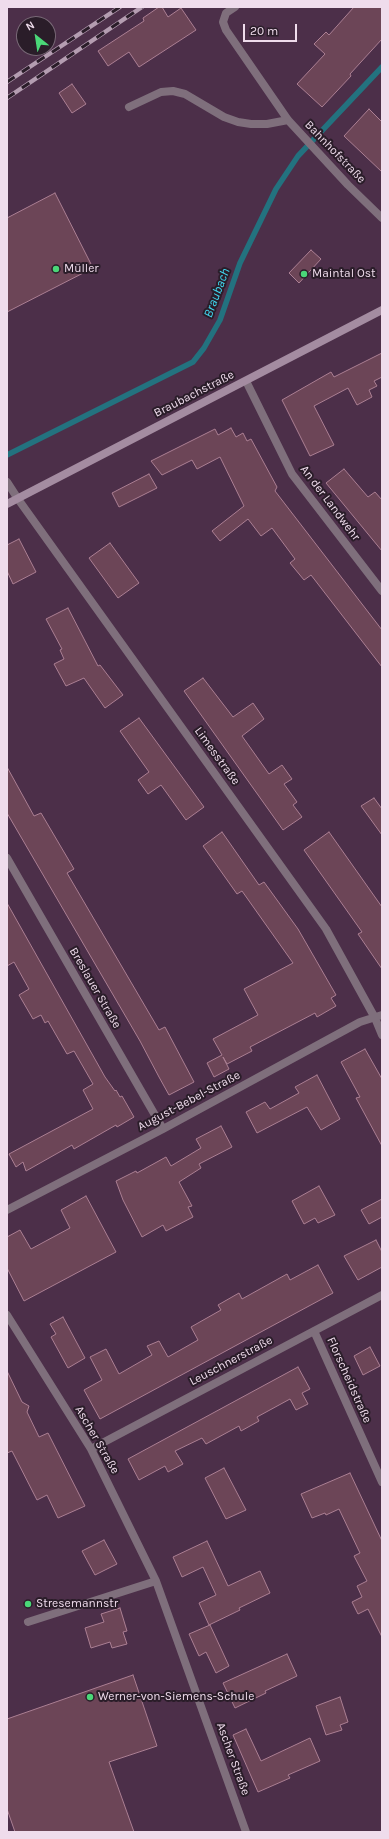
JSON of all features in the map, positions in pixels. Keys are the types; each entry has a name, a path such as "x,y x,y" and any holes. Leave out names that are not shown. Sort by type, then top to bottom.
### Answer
{"street":[{"name":"Bahnhofstraße","path":"235,7 226,13 223,22 226,30 288,120 303,138 382,218"},
{"name":"Bahnhofstraße","path":"129,107 161,92 173,91 185,94 224,117 238,122 267,124 288,120"},
{"name":"Braubachstraße","path":"7,504 382,310"},
{"name":"An der Landwehr","path":"246,381 292,474 382,591"},
{"path":"7,482 18,499"},
{"name":"Limesstraße","path":"18,499 326,929 378,1016 382,1035"},
{"name":"Breslauer Straße","path":"7,858 163,1129"},
{"name":"August-Bebel-Straße","path":"7,1210 163,1129 360,1022 378,1016"},
{"name":"Leuschnerstraße","path":"91,1449 382,1295"},
{"name":"Ascher Straße","path":"7,1315 91,1449 156,1581 246,1832"},
{"name":"Florscheidstraße","path":"314,1331 382,1482"},
{"path":"28,1622 156,1581"}],"building":[{"path":"159,7 162,7 168,17 181,8 196,30 139,67 129,52 108,66 98,51 144,21 143,18"},
{"path":"354,7 382,7 382,39 350,74 351,76 322,107 297,84 325,54 314,44 326,32 329,35"},
{"path":"72,84 86,104 72,113 59,93"},
{"path":"369,109 382,122 382,172 344,136"},
{"path":"55,193 93,268 7,312 7,218"},
{"path":"311,250 321,259 299,283 289,273"},
{"path":"382,353 382,377 374,381 377,386 369,390 372,397 357,405 348,388 314,406 334,445 310,456 282,400 331,372 334,377"},
{"path":"231,428 236,437 243,433 247,441 251,439 277,487 275,491 382,630 382,667 311,575 304,580 290,563 295,559 272,528 261,536 248,519 220,541 212,531 244,506 220,457 197,469 192,460 162,475 151,461 215,429 218,435"},
{"path":"344,469 368,497 375,492 382,500 382,551 326,483"},
{"path":"149,474 157,488 119,507 112,493"},
{"path":"19,539 36,572 13,584 7,571 7,545"},
{"path":"110,543 139,583 118,598 89,558"},
{"path":"68,608 98,666 100,665 123,695 105,708 84,678 66,686 54,664 64,659 60,650 62,649 46,619"},
{"path":"203,678 233,717 253,703 264,719 242,736 269,774 282,765 292,779 284,784 297,802 293,805 302,817 283,830 184,691"},
{"path":"139,718 204,807 186,820 161,785 148,794 138,780 149,772 120,731"},
{"path":"7,767 34,816 41,813 74,869 67,873 159,1030 165,1027 194,1082 169,1095 140,1041 7,813"},
{"path":"374,798 382,809 382,835 361,806"},
{"path":"222,832 259,885 264,882 298,929 336,995 331,998 336,1006 317,1017 315,1013 250,1047 252,1051 227,1064 223,1057 229,1069 214,1077 207,1063 222,1055 213,1039 258,1015 244,989 293,963 242,891 237,894 203,846"},
{"path":"329,832 382,907 382,969 358,934 362,932 304,850"},
{"path":"7,903 105,1077 120,1097 122,1096 134,1117 117,1127 116,1125 74,1149 72,1145 26,1171 23,1162 16,1167 9,1154 93,1109 83,1090 93,1084 74,1051 67,1054 48,1021 45,1023 41,1015 33,1019 19,995 29,989 14,962 7,966"},
{"path":"365,1049 382,1079 382,1146 356,1098 360,1097 341,1062"},
{"path":"317,1075 340,1119 321,1130 307,1107 257,1133 246,1112 265,1102 270,1109 299,1093 295,1087"},
{"path":"221,1126 232,1147 199,1164 201,1168 179,1182 192,1206 188,1207 193,1217 166,1231 163,1225 142,1237 123,1200 116,1181 136,1171 137,1173 166,1157 171,1166 201,1148 196,1139"},
{"path":"319,1186 335,1215 318,1223 315,1218 304,1224 292,1201"},
{"path":"86,1196 116,1252 24,1301 7,1268 7,1237 20,1230 31,1249 70,1228 61,1210"},
{"path":"382,1199 382,1217 369,1224 361,1210"},
{"path":"376,1240 382,1252 382,1267 358,1280 344,1256"},
{"path":"318,1265 333,1293 100,1419 84,1390 102,1380 90,1357 106,1349 119,1374 152,1355 147,1346 159,1341 168,1357 198,1340 191,1327 221,1310 218,1305 239,1293 242,1299 287,1274 290,1280"},
{"path":"63,1317 85,1358 68,1368 51,1337 56,1334 50,1324"},
{"path":"370,1347 380,1366 363,1375 354,1356"},
{"path":"298,1367 310,1389 302,1393 308,1404 296,1410 290,1399 257,1417 259,1421 241,1431 239,1426 206,1444 202,1438 175,1451 183,1464 168,1472 165,1466 139,1480 128,1459"},
{"path":"7,1371 22,1402 29,1406 27,1412 39,1437 48,1433 85,1506 58,1518 47,1495 37,1500 12,1451 7,1453"},
{"path":"224,1468 246,1510 226,1519 205,1478"},
{"path":"350,1473 382,1541 382,1637 368,1609 358,1614 352,1602 362,1597 357,1586 367,1581 354,1556 360,1553 339,1509 326,1515 325,1513 312,1518 301,1494"},
{"path":"104,1540 117,1564 95,1575 82,1551"},
{"path":"207,1541 228,1586 260,1571 270,1593 209,1625 199,1603 216,1595 203,1567 182,1577 173,1557"},
{"path":"120,1608 127,1631 123,1632 127,1644 112,1648 110,1642 91,1648 85,1628 104,1622 101,1614"},
{"path":"210,1625 229,1666 216,1673 206,1652 199,1656 189,1634"},
{"path":"287,1654 297,1676 265,1691 266,1693 235,1708 223,1683"},
{"path":"133,1675 157,1746 109,1762 134,1832 15,1832 7,1809 7,1719"},
{"path":"340,1697 348,1722 340,1725 342,1730 326,1735 316,1706"},
{"path":"246,1729 261,1761 310,1738 320,1761 288,1775 290,1778 258,1792 233,1735"}],"waterway":[{"name":"Braubach","path":"7,455 193,362 204,348 220,320 240,263 276,189 298,156 382,67"}],"railway":[{"path":"7,82 120,7"},
{"path":"7,98 142,7"}],"place":[{"name":"Müller","path":"56,269"},
{"name":"Maintal Ost","path":"304,274"},
{"name":"Stresemannstr","path":"28,1604"},
{"name":"Werner-von-Siemens-Schule","path":"90,1697"}]}
